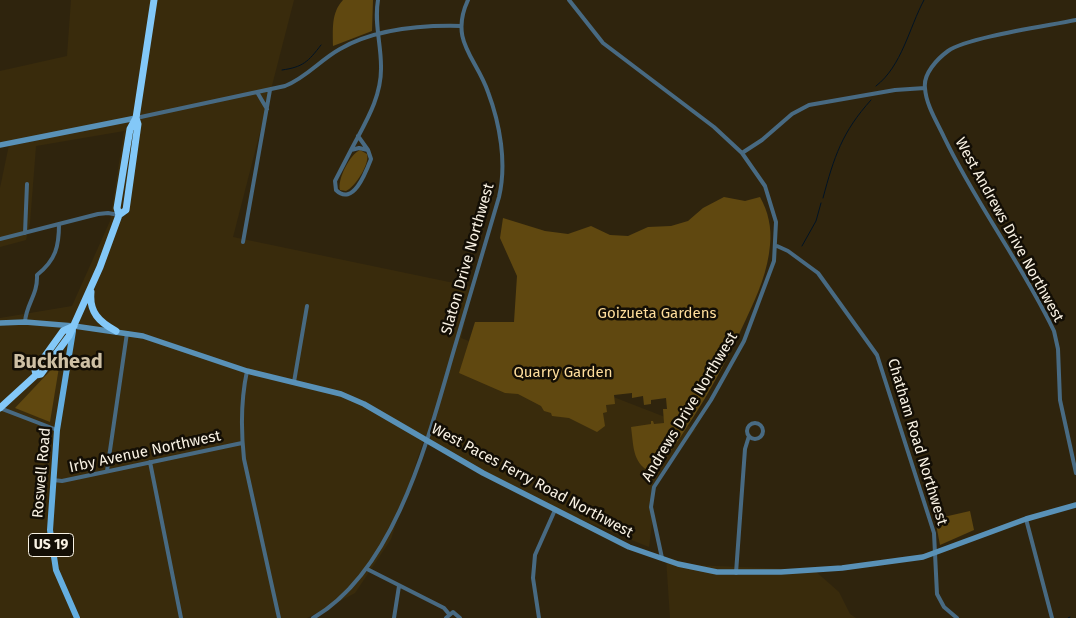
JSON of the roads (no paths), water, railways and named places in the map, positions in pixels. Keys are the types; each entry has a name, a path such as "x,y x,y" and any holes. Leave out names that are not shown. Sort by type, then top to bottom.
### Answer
{"highway":[{"name":"US 19","path":"74,326 92,287 119,215 126,210 138,124 136,118 154,0"},
{"path":"92,287 91,303 94,313 104,324 116,331"},
{"path":"0,408 36,375 35,370 63,331 74,326"}],"main road":[{"path":"0,145 136,118"},
{"name":"West Paces Ferry Road Northwest","path":"0,323 25,322 127,332 160,341 247,371 330,390 353,399 483,473 629,547 691,567 736,573 842,568 895,562 935,554 1026,519 1076,506"},
{"name":"Roswell Road","path":"74,326 68,353 57,430 50,514 52,550 61,585 77,618"}],"street":[{"path":"358,136 368,150 371,160 355,190 350,194 344,194 336,190 335,181 358,136 373,107 380,87 381,65 377,36 378,0"},
{"name":"Slaton Drive Northwest","path":"313,618 348,592 367,569 383,542 418,468 499,197 503,176 502,150 492,101 484,81 465,50 461,26 468,0"},
{"name":"Andrews Drive Northwest","path":"569,0 603,43 714,127 742,153 759,175 770,198 776,222 777,246 769,278 739,353 711,400 654,487 651,507 662,558"},
{"path":"742,153 762,140 792,114 809,105 895,90 925,88 926,77 936,62 955,46 1076,20"},
{"path":"136,118 285,86 302,78 340,49 377,36 420,26 461,26"},
{"name":"West Andrews Drive Northwest","path":"925,88 932,113 959,168 996,227 1054,331 1058,349 1060,400 1076,473"},
{"path":"243,242 270,90"},
{"path":"257,92 267,109"},
{"path":"351,150 359,148 368,150"},
{"path":"25,233 27,184"},
{"path":"0,239 104,213 119,215"},
{"path":"25,322 27,311 37,286 37,275 44,269 58,250 59,224"},
{"name":"Chatham Road Northwest","path":"777,246 788,250 818,273 877,355 931,521 937,594 944,607 957,618"},
{"path":"294,382 307,306"},
{"path":"107,471 127,332"},
{"path":"247,371 244,383 242,443 279,618"},
{"path":"0,408 57,430"},
{"path":"736,573 745,449 749,436 747,430 750,425 756,423 761,426 763,432 760,437 754,439 749,436"},
{"name":"Irby Avenue Northwest","path":"52,480 62,481 242,443"},
{"path":"150,462 181,618"},
{"path":"539,618 533,578 534,556 555,510"},
{"path":"1026,519 1052,618"},
{"path":"367,569 444,608 447,616 455,612 460,618"},
{"path":"394,618 399,586"}],"waterway":[{"path":"876,86 885,78 899,57 924,0"},
{"path":"282,70 304,63 321,45"},
{"path":"823,198 840,146 853,123 871,100"},
{"path":"802,246 816,221 821,203"}],"district":[{"name":"Buckhead","path":"58,362"}],"park label":[{"name":"Goizueta Gardens","path":"657,314"},
{"name":"Quarry Garden","path":"563,373"}]}
